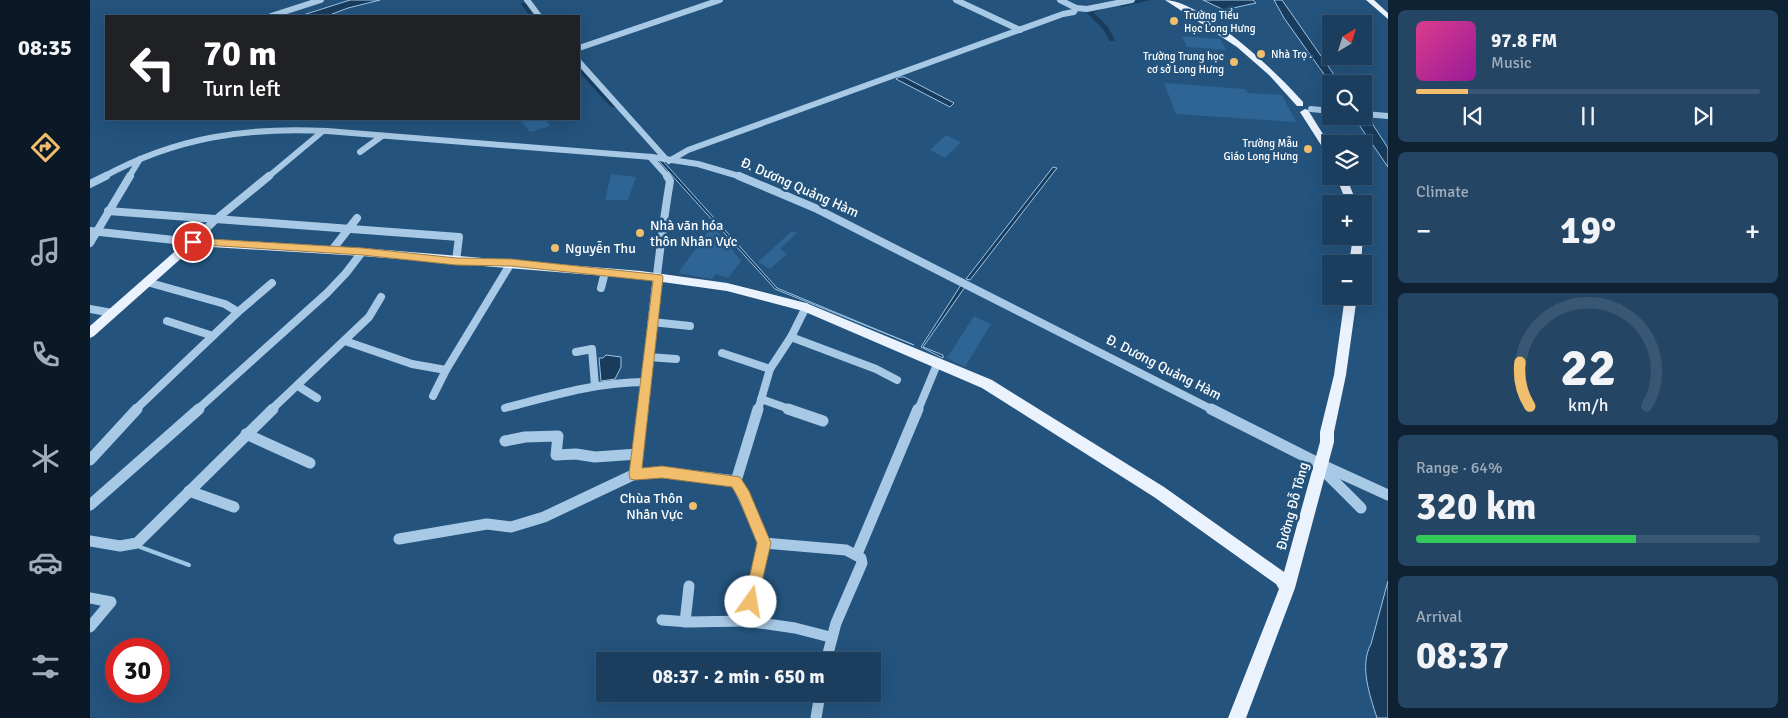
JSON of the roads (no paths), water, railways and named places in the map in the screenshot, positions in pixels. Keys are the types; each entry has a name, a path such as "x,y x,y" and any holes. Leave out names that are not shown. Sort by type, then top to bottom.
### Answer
{"main road":[{"path":"1169,0 1191,12 1246,50 1280,79 1305,108 1322,138"},
{"path":"1370,0 1387,15"},
{"path":"90,333 193,242 362,252 456,262 511,263 641,271 658,277 727,287 806,307 987,384 1151,487 1281,579 1287,588"},
{"name":"Đường Đỗ Tông","path":"1237,718 1287,588 1327,442 1327,432 1340,376 1350,305"}],"street":[{"path":"274,15 321,0"},
{"path":"527,0 538,15"},
{"path":"580,48 720,0"},
{"path":"956,0 1020,30"},
{"path":"1060,0 1076,8 1087,9 1132,0"},
{"path":"580,63 668,161 688,150 1063,14 1074,12 1076,8"},
{"path":"1305,108 1322,110"},
{"path":"1372,114 1388,116"},
{"name":"Đ. Dương Quảng Hàm","path":"90,184 141,158 195,139 256,130 323,131 650,157 722,170 758,182 815,208 1320,465 1388,495"},
{"path":"93,231 193,242 214,221 323,131"},
{"path":"360,152 382,136"},
{"path":"635,474 658,277 660,241 670,181 667,175 650,157"},
{"path":"90,242 93,231 108,211 141,158"},
{"path":"108,211 214,221 459,237 456,262"},
{"path":"332,250 357,218"},
{"path":"90,505 334,286 357,261 362,252"},
{"path":"433,396 446,370 511,263"},
{"path":"601,288 603,269"},
{"path":"147,282 225,304 238,312"},
{"path":"90,460 128,418 238,312 272,284"},
{"path":"90,542 122,546 138,543 246,434 369,317 381,297"},
{"path":"746,621 764,543 736,481 770,369 791,337 806,307"},
{"path":"90,309 112,313"},
{"path":"167,321 213,336"},
{"path":"652,322 690,326"},
{"path":"791,337 876,369 897,380"},
{"path":"345,341 408,362 441,371 446,370"},
{"path":"576,352 592,348 595,386"},
{"path":"722,354 770,369"},
{"path":"648,357 676,359"},
{"path":"857,554 938,362"},
{"path":"505,408 568,391 623,382 645,382"},
{"path":"298,386 317,398"},
{"path":"761,399 823,421"},
{"path":"246,434 310,463"},
{"path":"505,441 525,437 558,436 556,455 576,454 595,457 638,454"},
{"path":"1320,465 1361,508"},
{"path":"399,539 418,534 487,524 511,527 544,517 635,474 662,472 736,481"},
{"path":"189,491 234,507"},
{"path":"764,543 846,550 857,554 861,558 862,563 839,612 830,637 828,652"},
{"path":"684,622 689,586"},
{"path":"90,598 111,602 90,627"},
{"path":"662,620 684,622 746,621 795,628 830,637"},
{"path":"816,718 819,702"}],"waterway":[{"path":"1121,5 1147,0"},
{"path":"524,4 532,15"},
{"path":"1099,9 1088,11 1106,28 1112,40"},
{"path":"580,69 614,105"},
{"path":"140,547 189,565"}],"place":[{"name":"Trường Tiểu Học Long Hưng","path":"1174,21"},
{"name":"Nhà Trọ .","path":"1261,54"},
{"name":"Trường Trung học cơ sở Long Hưng","path":"1234,62"},
{"name":"Trường Mẫu Giáo Long Hưng","path":"1308,149"},
{"name":"Nhà văn hóa thôn Nhân Vực","path":"640,233"},
{"name":"Nguyễn Thu","path":"555,248"},
{"name":"Chùa Thôn Nhân Vực","path":"693,506"}]}
